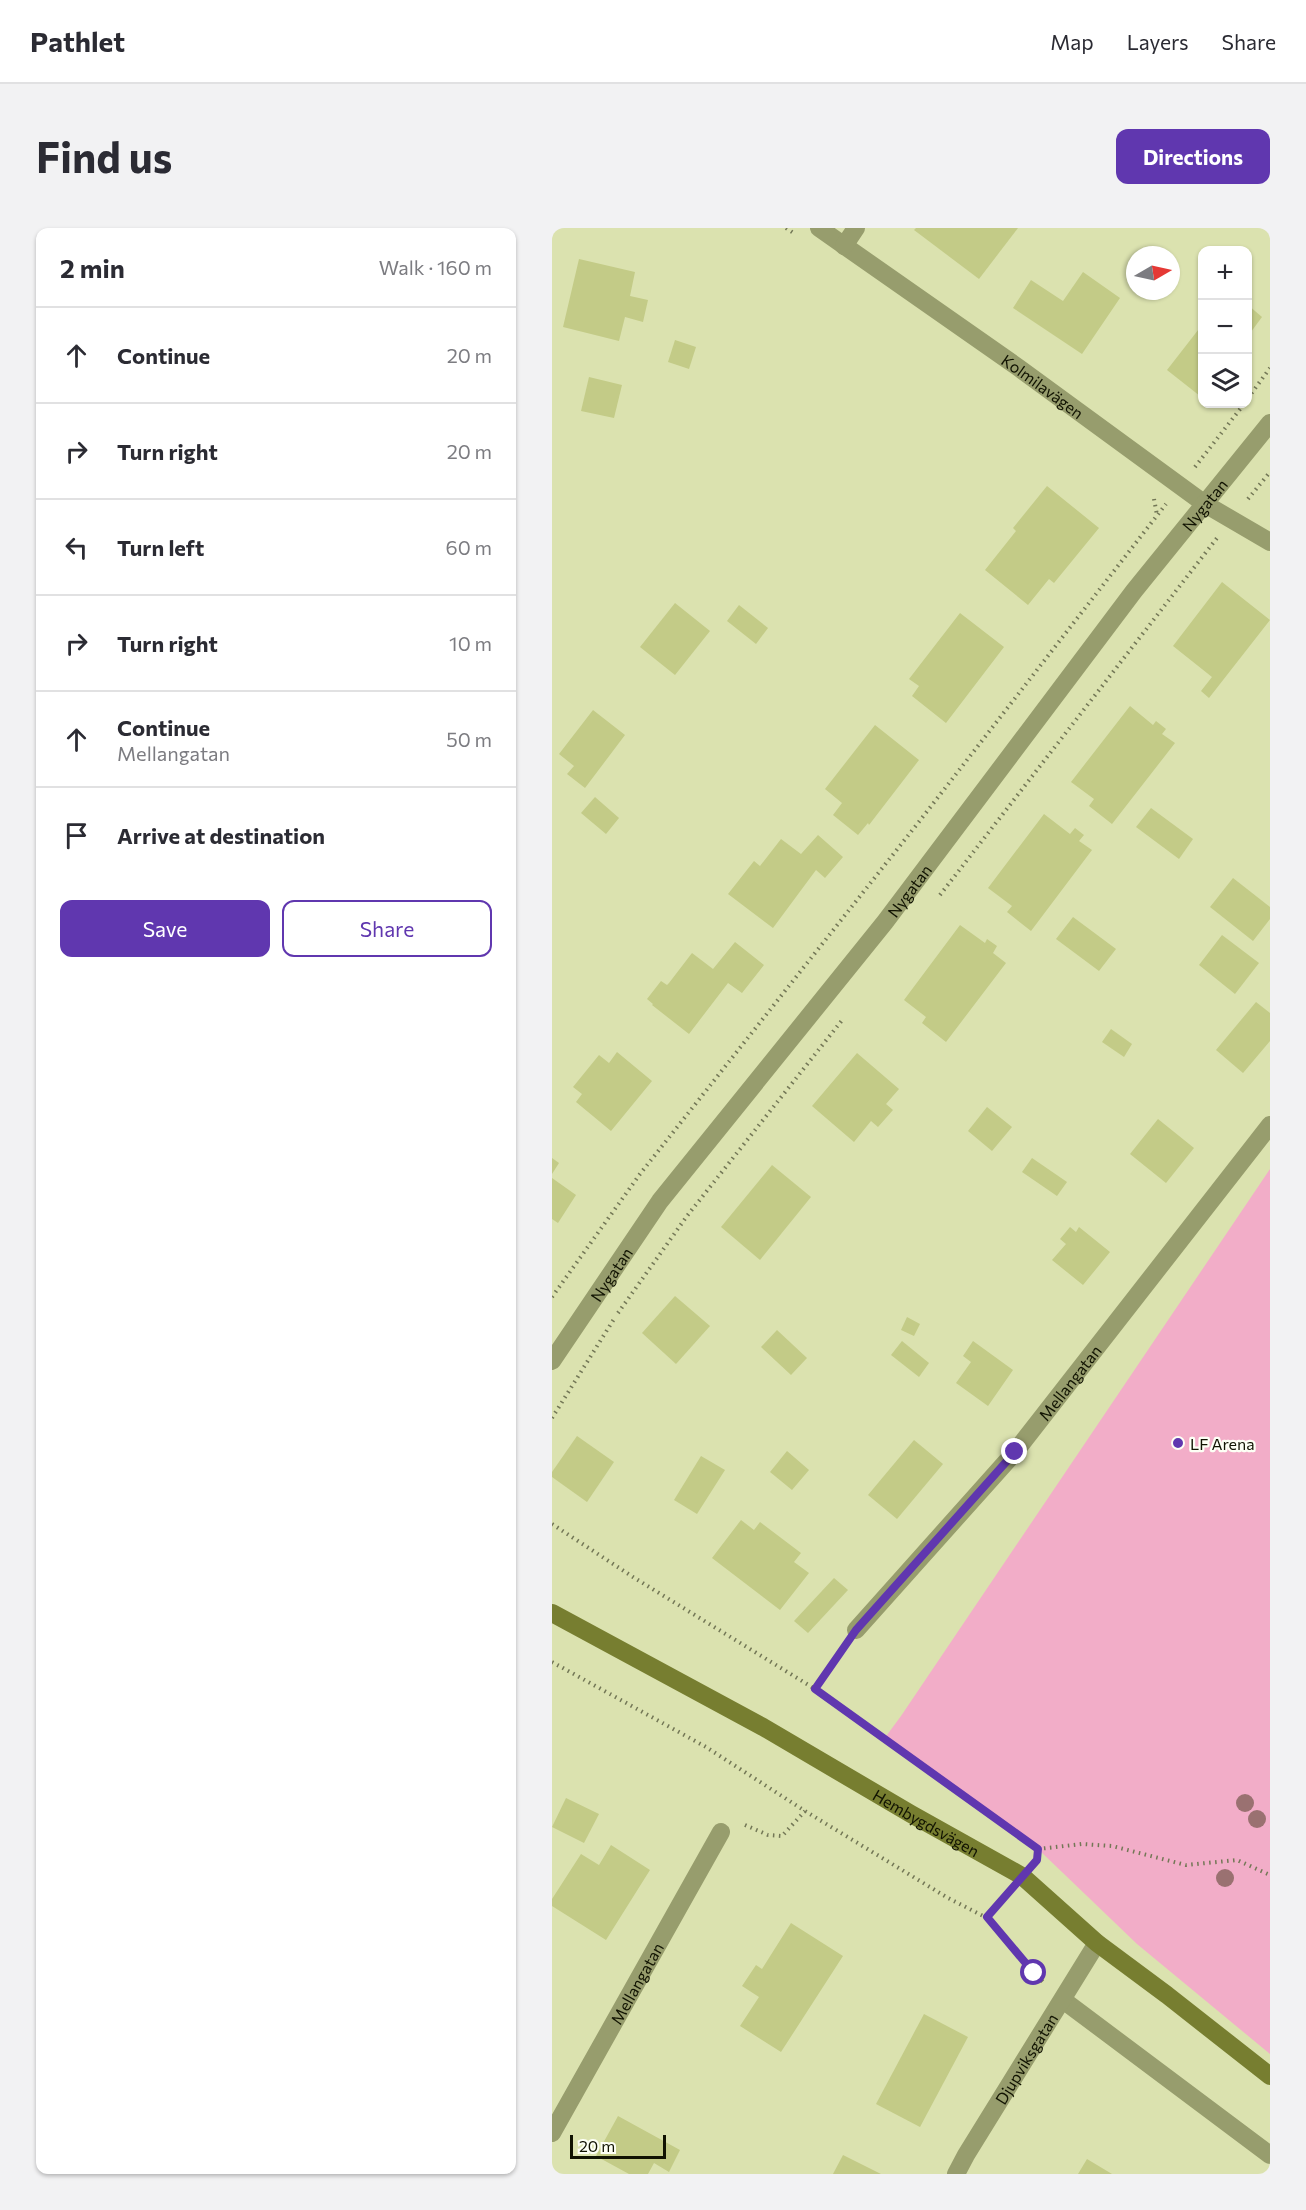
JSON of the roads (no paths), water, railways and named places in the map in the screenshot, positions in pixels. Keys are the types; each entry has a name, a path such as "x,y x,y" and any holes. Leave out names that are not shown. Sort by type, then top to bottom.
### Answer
{"main road":[{"name":"Hembygdsvägen","path":"552,1613 763,1727 1022,1876 1097,1943 1270,2076"}],"street":[{"name":"Kolmilavägen","path":"819,228 1019,368 1204,504 1270,542"},
{"path":"844,246 856,228"},
{"name":"Nygatan","path":"552,1361 660,1201 885,922 1134,591 1270,423"},
{"name":"Mellangatan","path":"856,1630 1015,1452 1270,1125"},
{"name":"Mellangatan","path":"552,2133 721,1832"},
{"name":"Djupviksgatan","path":"956,2174 1097,1943"},
{"path":"1063,2000 1270,2155"}],"place":[{"name":"LF Arena","path":"1178,1443"}]}
